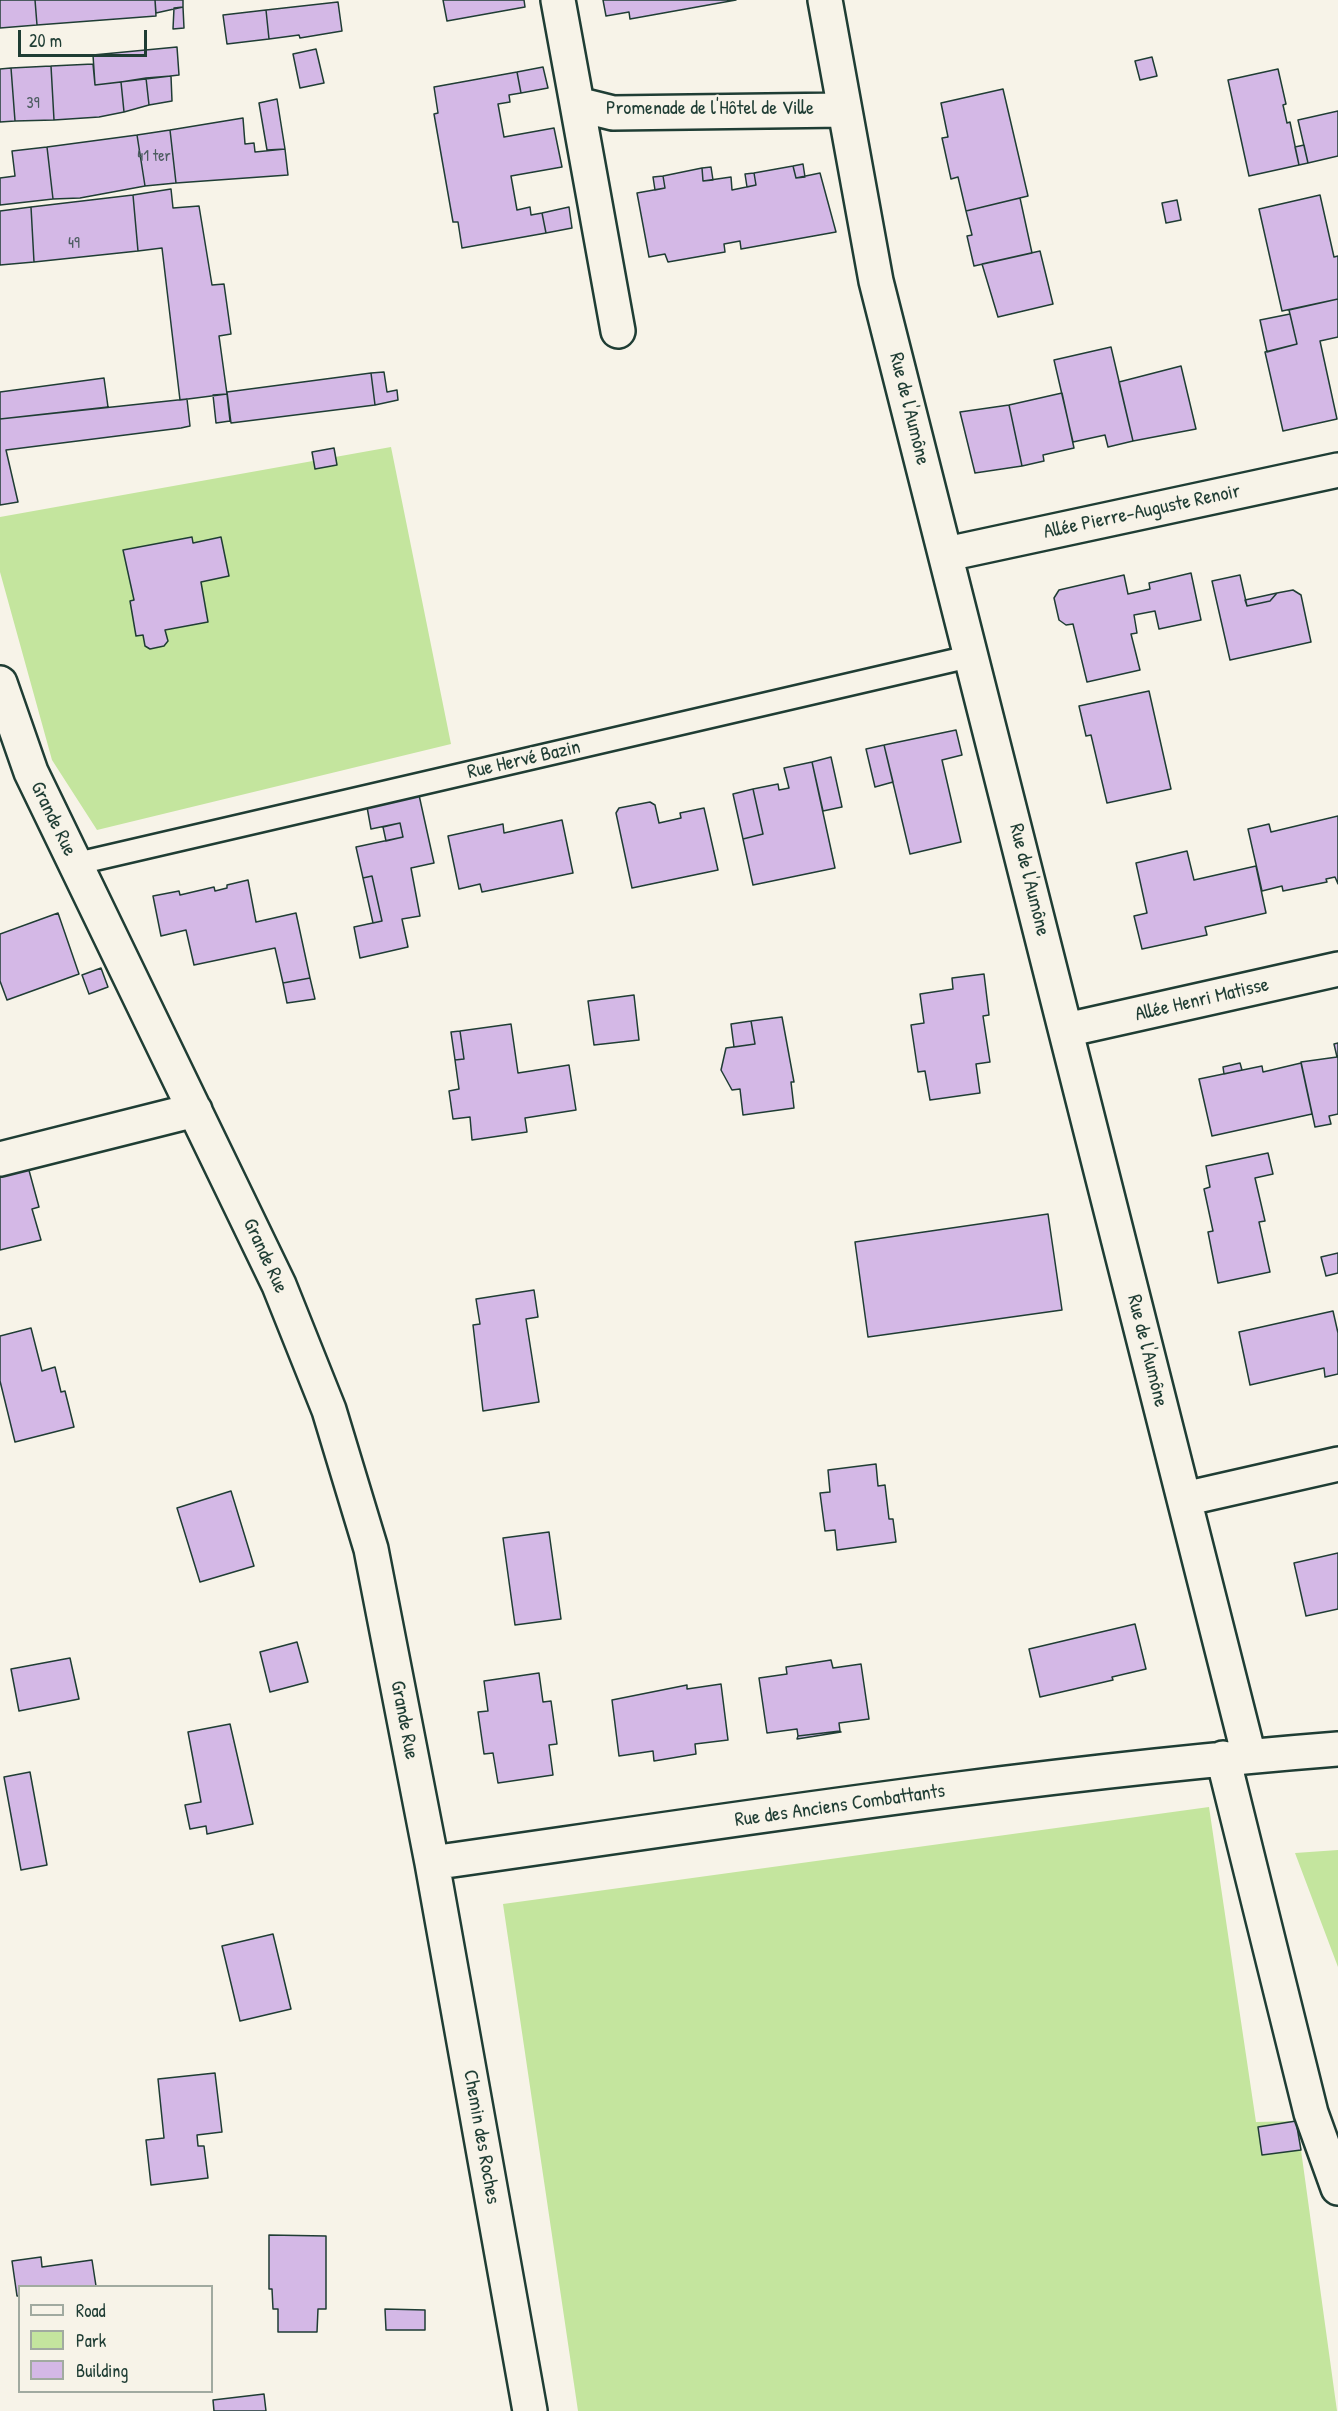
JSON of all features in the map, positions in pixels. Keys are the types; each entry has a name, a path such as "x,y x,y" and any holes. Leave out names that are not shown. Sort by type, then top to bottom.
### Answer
{"street":[{"name":"Promenade de l'Hôtel de Ville","path":"558,0 618,331"},
{"name":"Rue de l'Aumône","path":"825,0 876,281 947,554 1184,1499 1311,2114 1338,2188"},
{"name":"Promenade de l'Hôtel de Ville","path":"577,104 613,113 844,110"},
{"name":"Allée Pierre-Auguste Renoir","path":"947,554 1338,470"},
{"name":"Grande Rue","path":"0,683 31,772 279,1285 329,1410 371,1550 432,1863"},
{"name":"Allée Henri Matisse","path":"1066,1030 1338,969"},
{"path":"0,1159 195,1110"},
{"path":"1184,1499 1338,1464"},
{"name":"Rue des Anciens Combattants","path":"432,1863 903,1796 1236,1757 1338,1749"},
{"name":"Chemin des Roches","path":"432,1863 530,2411"}],"lane":[{"name":"Rue Hervé Bazin","path":"75,864 972,656"}],"green space":[{"path":"391,447 451,744 97,830 52,760 0,572 0,517"},
{"path":"1209,1807 1256,2122 1297,2121 1337,2411 578,2411 503,1904"},
{"path":"1338,1850 1338,1967 1295,1853"}],"building":[{"path":"0,0 35,0 37,25 0,28"},
{"path":"35,0 155,0 156,16 37,25"},
{"path":"155,0 183,0 183,7 156,13"},
{"path":"443,0 524,0 525,7 447,21"},
{"path":"603,0 736,0 630,19 629,12 606,16"},
{"path":"338,2 342,31 300,38 299,35 269,39 266,10"},
{"path":"183,7 184,28 173,29 174,8"},
{"path":"266,10 269,39 227,44 223,15"},
{"path":"177,47 179,75 95,85 93,55"},
{"path":"316,49 324,83 300,88 293,54"},
{"path":"1152,57 1157,76 1140,80 1135,61"},
{"path":"93,64 95,85 121,82 124,112 99,117 54,120 51,66"},
{"path":"51,66 54,120 15,121 11,68"},
{"path":"543,67 548,88 521,93 517,72"},
{"path":"11,68 15,121 0,122 0,69"},
{"path":"1278,69 1286,104 1283,105 1287,123 1290,122 1299,165 1249,176 1228,80"},
{"path":"517,72 521,93 509,95 510,102 498,104 504,137 554,128 562,167 511,176 517,210 530,207 531,215 542,213 546,233 462,248 458,222 453,222 434,114 438,113 434,87"},
{"path":"171,76 172,101 149,105 146,78"},
{"path":"146,78 149,105 124,112 121,82"},
{"path":"1003,89 1028,196 966,211 958,177 951,179 942,138 948,137 941,103"},
{"path":"277,99 285,149 267,150 259,103"},
{"path":"1338,111 1338,156 1308,163 1298,120"},
{"path":"243,118 245,144 254,143 255,152 285,149 288,175 176,183 170,130"},
{"path":"170,130 176,183 145,186 137,135"},
{"path":"137,135 145,186 80,198 53,199 47,147"},
{"path":"1304,145 1308,163 1299,165 1295,147"},
{"path":"47,147 53,199 0,205 0,178 15,176 12,151"},
{"path":"803,164 805,177 796,178 793,166"},
{"path":"793,166 796,178 820,173 836,232 741,249 740,241 724,244 725,252 668,262 665,254 649,257 637,193 665,188 663,176 702,168 703,181 731,177 732,190 756,185 754,173"},
{"path":"711,167 713,180 703,181 702,168"},
{"path":"754,173 756,185 747,187 745,174"},
{"path":"663,176 665,188 655,190 653,177"},
{"path":"171,189 173,208 199,206 212,285 224,284 231,334 219,336 227,394 180,400 162,248 138,251 133,195"},
{"path":"133,195 138,251 34,262 31,207"},
{"path":"1320,195 1334,257 1338,256 1338,299 1282,311 1259,209"},
{"path":"1020,198 1032,253 974,266 967,236 972,235 966,211"},
{"path":"1177,200 1181,220 1166,223 1162,203"},
{"path":"31,207 34,262 0,265 0,211"},
{"path":"569,207 572,228 546,233 542,213"},
{"path":"1040,251 1053,304 998,317 982,264"},
{"path":"1338,299 1338,337 1320,341 1337,419 1283,431 1265,352 1297,344 1289,310"},
{"path":"1290,314 1297,344 1267,352 1260,320"},
{"path":"1111,347 1133,441 1108,447 1105,435 1073,442 1054,360"},
{"path":"1181,366 1196,429 1133,441 1119,382"},
{"path":"384,372 387,392 397,390 398,400 375,405 371,373"},
{"path":"371,373 375,405 231,423 227,392"},
{"path":"104,378 108,407 0,419 0,392"},
{"path":"1062,393 1074,448 1043,455 1044,461 1022,466 1009,405"},
{"path":"227,394 230,421 216,423 213,395"},
{"path":"187,399 190,426 6,450 18,502 0,505 0,419"},
{"path":"1009,405 1022,466 975,473 960,412"},
{"path":"334,448 337,465 315,469 312,452"},
{"path":"192,537 193,543 221,537 229,576 201,582 208,622 165,630 168,641 164,646 150,649 145,646 143,635 136,636 130,601 134,600 123,550"},
{"path":"1191,573 1201,620 1159,629 1155,611 1134,615 1137,633 1131,634 1140,670 1087,682 1073,624 1066,625 1059,620 1054,598 1059,590 1124,575 1128,594 1150,589 1149,583"},
{"path":"1240,575 1247,606 1270,601 1277,593 1293,590 1301,595 1311,642 1230,660 1212,581"},
{"path":"1277,593 1270,601 1247,606 1245,600"},
{"path":"1149,691 1171,789 1107,803 1091,735 1086,736 1079,706"},
{"path":"956,730 962,755 942,760 961,842 910,854 884,745"},
{"path":"884,745 893,782 875,787 866,749"},
{"path":"831,757 842,807 823,811 812,762"},
{"path":"812,762 835,868 753,885 743,839 763,834 753,789 778,784 779,790 789,788 784,768"},
{"path":"753,789 763,834 743,839 733,794"},
{"path":"419,795 434,863 411,868 420,916 402,919 408,947 360,958 354,927 382,921 372,876 363,878 356,847 403,837 400,823 371,829 367,807"},
{"path":"650,802 655,805 659,823 681,818 680,813 704,808 718,870 632,888 616,813 619,808"},
{"path":"1338,816 1338,884 1335,877 1326,879 1327,882 1283,891 1282,886 1262,891 1248,829 1269,824 1271,832"},
{"path":"562,820 573,873 482,892 480,884 459,889 448,836 503,824 504,833"},
{"path":"400,823 403,837 386,841 383,827"},
{"path":"1187,851 1194,880 1256,866 1266,913 1205,927 1207,935 1142,949 1134,916 1147,913 1136,863"},
{"path":"372,876 382,921 373,923 363,878"},
{"path":"248,880 256,922 296,913 310,978 283,983 275,948 194,965 186,930 161,936 153,896 179,891 180,895 214,887 215,891 227,888 227,885"},
{"path":"58,913 79,974 7,1000 0,981 0,934"},
{"path":"101,968 108,987 89,994 82,975"},
{"path":"984,974 989,1015 983,1016 990,1062 976,1064 980,1093 930,1100 925,1071 918,1072 911,1025 924,1023 920,994 953,989 952,978"},
{"path":"310,978 315,999 287,1003 283,983"},
{"path":"634,995 639,1040 594,1045 588,1001"},
{"path":"782,1017 794,1082 791,1082 794,1108 743,1115 740,1089 732,1090 721,1070 726,1048 755,1044 751,1021"},
{"path":"751,1021 755,1044 734,1047 731,1024"},
{"path":"511,1024 518,1073 569,1065 576,1110 525,1118 527,1132 472,1140 470,1117 453,1119 449,1091 459,1089 455,1060 464,1059 460,1031"},
{"path":"460,1031 464,1059 455,1060 451,1032"},
{"path":"1338,1043 1338,1114 1329,1116 1331,1124 1315,1127 1301,1062 1337,1057 1334,1044"},
{"path":"1240,1063 1242,1070 1224,1074 1223,1067"},
{"path":"1301,1063 1312,1114 1212,1136 1199,1079 1262,1066 1263,1072"},
{"path":"1268,1153 1273,1174 1255,1178 1265,1221 1259,1222 1270,1272 1218,1283 1208,1232 1213,1231 1204,1189 1210,1187 1206,1166"},
{"path":"27,1163 39,1207 32,1209 41,1240 0,1250 0,1170"},
{"path":"1048,1214 1062,1310 868,1337 855,1242"},
{"path":"1338,1253 1338,1273 1326,1276 1321,1257"},
{"path":"534,1290 538,1317 526,1319 539,1402 483,1411 473,1325 480,1324 476,1299"},
{"path":"1333,1311 1338,1333 1338,1374 1325,1377 1324,1368 1250,1385 1239,1332"},
{"path":"31,1328 42,1371 55,1367 61,1392 65,1391 74,1427 15,1442 0,1381 0,1336"},
{"path":"876,1464 878,1486 885,1485 889,1519 893,1519 896,1542 837,1550 835,1530 825,1531 820,1493 830,1492 828,1470"},
{"path":"231,1491 254,1566 200,1582 177,1508"},
{"path":"549,1532 561,1619 515,1625 503,1538"},
{"path":"1338,1553 1338,1609 1306,1616 1294,1563"},
{"path":"1135,1624 1146,1669 1112,1677 1113,1680 1040,1697 1029,1649"},
{"path":"297,1642 308,1682 270,1692 260,1652"},
{"path":"70,1658 79,1699 19,1711 11,1669"},
{"path":"831,1660 833,1668 861,1664 869,1719 839,1723 840,1731 798,1736 797,1729 767,1733 759,1678 787,1674 786,1667"},
{"path":"539,1673 543,1702 551,1701 557,1744 549,1745 553,1775 498,1783 493,1753 484,1754 478,1712 488,1711 484,1681"},
{"path":"721,1684 728,1740 695,1744 696,1754 654,1761 653,1751 619,1756 612,1700 687,1685 687,1689"},
{"path":"230,1724 253,1824 207,1834 206,1826 190,1829 185,1805 201,1802 188,1732"},
{"path":"841,1732 797,1739 798,1736"},
{"path":"30,1772 47,1865 21,1870 4,1777"},
{"path":"273,1934 291,2009 240,2021 222,1946"},
{"path":"215,2073 222,2132 197,2135 198,2146 204,2146 208,2178 151,2185 146,2140 164,2138 158,2079"},
{"path":"1296,2121 1301,2150 1262,2155 1258,2127"},
{"path":"269,2235 326,2236 326,2309 318,2309 317,2332 278,2332 278,2309 273,2309 272,2289 269,2289"},
{"path":"41,2257 42,2267 92,2260 96,2285 18,2285 17,2296 12,2261"},
{"path":"385,2309 425,2310 425,2330 386,2330"},
{"path":"264,2394 266,2411 214,2411 213,2400"}]}
